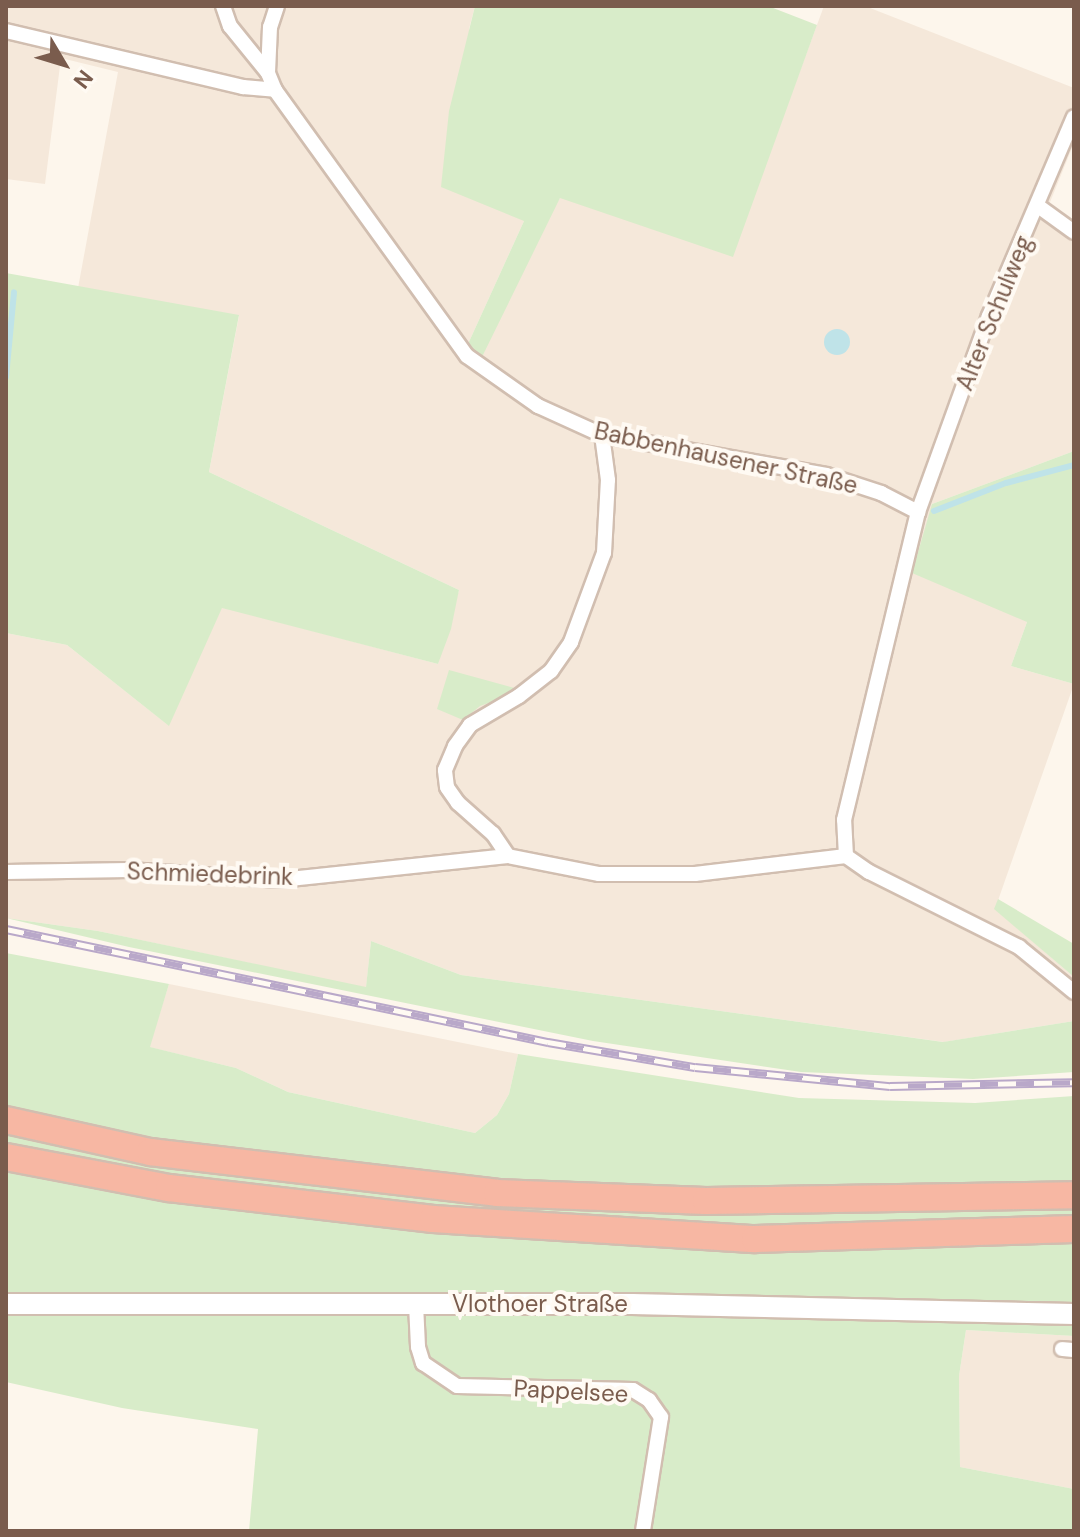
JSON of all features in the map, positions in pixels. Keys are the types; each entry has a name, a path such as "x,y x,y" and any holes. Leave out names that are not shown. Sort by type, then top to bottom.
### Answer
{"highway":[{"path":"6,1120 150,1152 497,1193 706,1201 1074,1195"},
{"path":"6,1157 169,1188 433,1219 755,1239 1074,1229"}],"main road":[{"name":"Vlothoer Straße","path":"6,1304 648,1305 1074,1314"}],"street":[{"path":"223,6 230,26 268,73"},
{"name":"Babbenhausener Straße","path":"277,6 270,27 268,73 275,90 467,356 538,406 602,435 826,475 881,493 918,512"},
{"path":"6,31 243,87 275,90"},
{"name":"Alter Schulweg","path":"918,512 989,316 1074,117"},
{"path":"1038,206 1074,232"},
{"path":"602,435 608,480 604,553 571,642 551,671 519,696 470,725 455,746 445,770 447,787 458,803 493,834 508,856 599,874 695,874 846,856 869,872 1019,947 1074,992"},
{"path":"846,856 844,820 918,512"},
{"name":"Schmiedebrink","path":"6,872 129,870 280,880 508,856"},
{"name":"Pappelsee","path":"416,1304 418,1347 423,1363 457,1386 633,1390 649,1400 661,1417 643,1531"}],"shaded area":[{"path":"6,6 475,6 469,29 524,221 468,344 560,198 781,122 824,6 865,6 1074,88 1074,143 1048,207 1074,225 1074,451 932,504 1027,622 1011,666 1074,684 995,909 1074,977 1074,1021 944,1042 461,975 371,941 366,988 98,931 6,918 6,633 67,645 168,725 222,607 438,664 459,590 209,472 239,316 78,288 118,72 61,58 45,184 6,179"},
{"path":"169,984 518,1054 509,1094 497,1115 475,1133 288,1092 236,1068 149,1047"},
{"path":"966,1330 1074,1336 1074,1489 960,1467 959,1376"}],"green space":[{"path":"475,6 768,6 817,25 733,257 560,198 480,361 469,352 468,344 524,221 441,187 449,111"},
{"path":"6,273 239,315 209,472 459,590 451,629 438,664 222,608 169,726 67,645 6,633"},
{"path":"1074,451 1074,684 1011,666 1027,622 912,573 932,504"},
{"path":"449,670 518,689 511,695 480,706 463,720 437,709"},
{"path":"998,899 1074,944 1074,977 994,909"},
{"path":"6,918 98,931 366,987 371,941 461,975 943,1042 1074,1021 1074,1072 973,1079 801,1072 593,1041 129,947"},
{"path":"6,953 169,984 150,1047 236,1068 288,1092 475,1133 497,1115 509,1094 518,1054 799,1098 975,1103 1074,1096 1074,1336 966,1330 959,1376 960,1467 1074,1489 1074,1531 249,1531 258,1429 122,1408 6,1382"}],"water":[{"path":"837,329 846,333 850,342 846,351 837,355 828,351 824,342 828,333"}],"waterway":[{"path":"6,377 14,292"},
{"path":"934,511 1006,483 1074,465"}],"railway":[{"path":"6,929 548,1042 695,1067 890,1086 1074,1082"}]}
